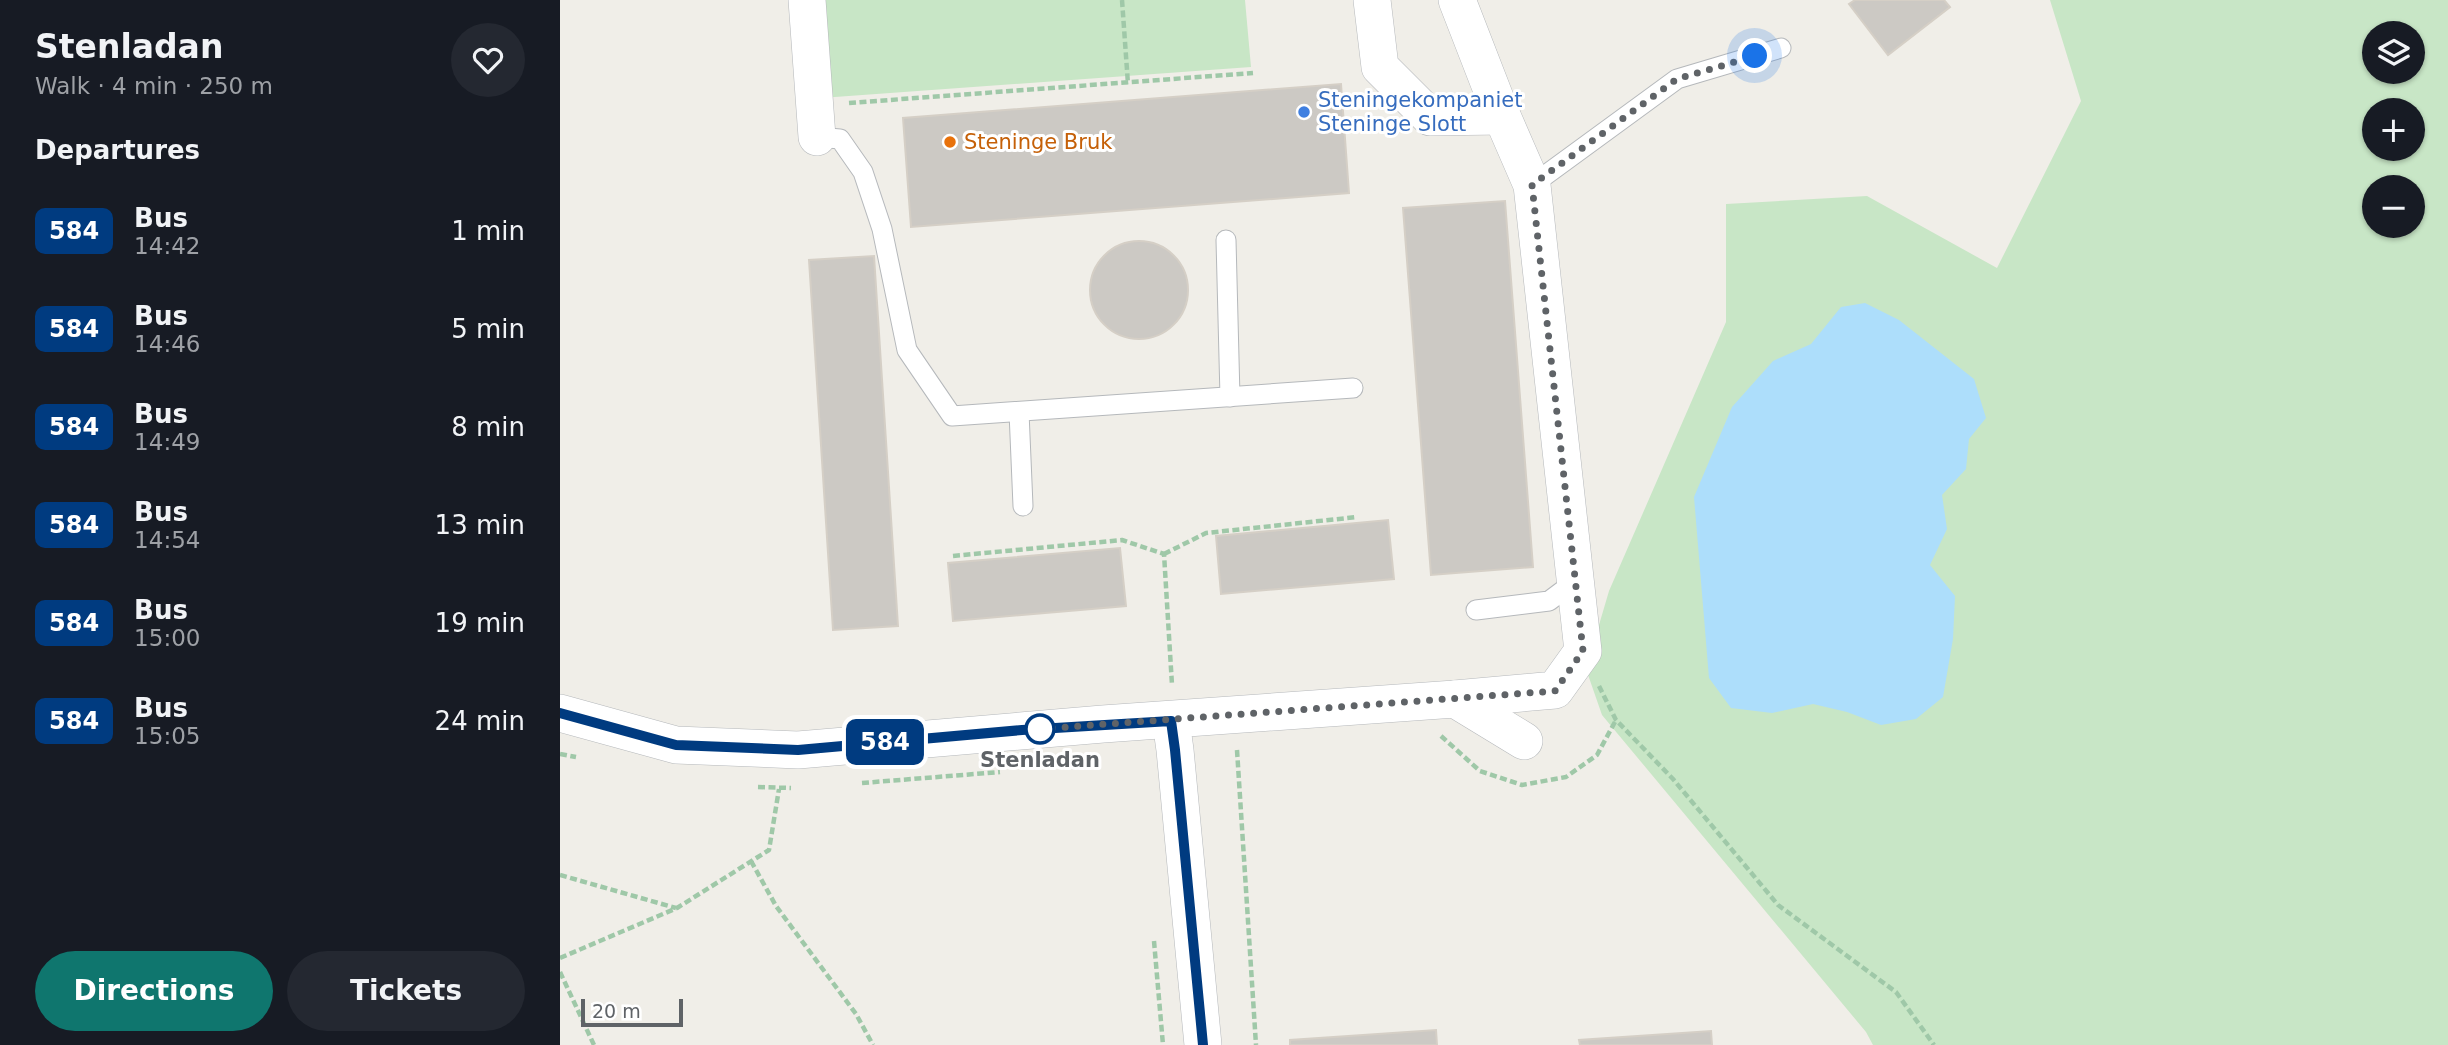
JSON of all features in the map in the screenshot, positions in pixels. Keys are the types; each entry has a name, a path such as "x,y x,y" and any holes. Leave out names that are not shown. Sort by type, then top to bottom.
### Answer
{"street":[{"path":"807,0 816,121"},
{"path":"1372,0 1380,66 1430,117 1502,116"},
{"path":"560,713 676,745 798,750 1022,730 1172,703 1455,699 1555,691 1583,651 1532,185 1457,0"},
{"path":"1455,699 1524,741"},
{"path":"1172,703 1203,1045"}],"lane":[{"path":"1532,185 1677,79 1781,48"},
{"path":"816,121 840,139 863,172 882,229 907,350 952,416 1353,388"},
{"path":"1226,240 1230,397"},
{"path":"1019,412 1023,506"},
{"path":"1476,610 1549,601 1577,580"}],"path":[{"path":"1122,0 1128,84"},
{"path":"816,121 1252,72"},
{"path":"953,556 1122,540 1164,554 1206,533 1357,517"},
{"path":"1164,554 1172,703"},
{"path":"1583,651 1616,720 1673,779 1778,905 1896,992 1934,1045"},
{"path":"1432,728 1480,771 1522,785 1566,777 1597,755 1616,720"},
{"path":"1236,746 1256,1045"},
{"path":"560,754 586,759"},
{"path":"856,784 1004,771"},
{"path":"753,786 792,788"},
{"path":"560,958 677,908 769,850 779,789"},
{"path":"751,861 776,906 856,1014 873,1045"},
{"path":"560,875 677,908"},
{"path":"560,972 594,1045"}],"green space":[{"path":"815,0 1245,0 1251,67 821,98"},
{"path":"2050,0 2448,0 2448,1045 1873,1045 1866,1032 1602,715 1586,669 1609,591 1726,322 1726,204 1867,196 1997,268 2081,101"}],"water":[{"path":"1865,303 1899,320 1974,379 1986,418 1969,439 1966,469 1942,495 1947,529 1930,565 1955,596 1953,639 1943,697 1916,719 1881,725 1847,712 1813,704 1772,713 1731,708 1709,678 1694,497 1732,407 1773,361 1811,344 1841,307"}],"building":[{"path":"1855,0 1944,0 1950,7 1888,55 1849,4"},
{"path":"1341,84 1349,193 911,227 903,118"},
{"path":"1505,201 1533,567 1431,575 1403,208"},
{"path":"1139,241 1158,244 1174,255 1185,271 1188,290 1185,309 1174,325 1158,336 1139,339 1120,336 1104,325 1093,309 1090,290 1093,271 1104,255 1120,244"},
{"path":"874,256 898,626 833,630 809,260"},
{"path":"1388,520 1394,579 1221,594 1216,536"},
{"path":"1120,548 1126,606 953,621 948,563"},
{"path":"1436,1030 1437,1045 1290,1045 1290,1040"},
{"path":"1711,1031 1712,1045 1580,1045 1579,1040"}],"bus line":[{"name":"584","path":"560,713 676,745 798,750 1022,730 1171,721 1203,1045"}],"place":[{"name":"Steningekompaniet Steninge Slott","path":"1304,112"},
{"name":"Steninge Bruk","path":"950,142"},
{"name":"Stenladan","path":"1040,729"}],"route":[{"path":"1040,729 1555,691 1583,651 1532,185 1677,79 1755,56"}]}
